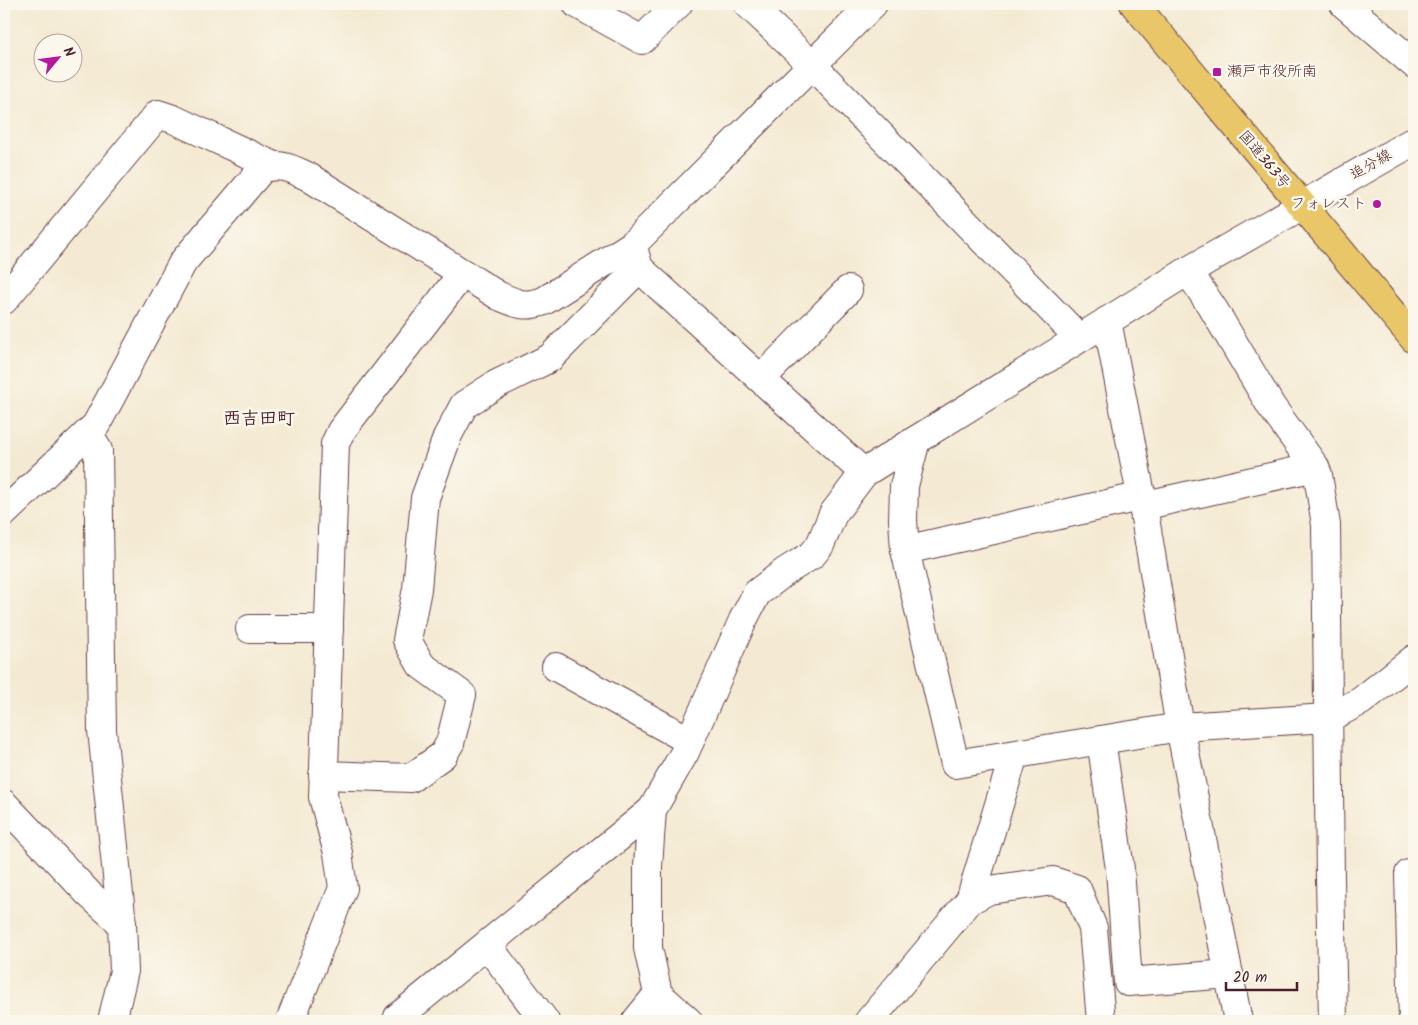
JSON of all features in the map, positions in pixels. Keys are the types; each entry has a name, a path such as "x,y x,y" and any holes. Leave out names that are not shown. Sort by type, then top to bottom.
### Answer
{"highway":[{"name":"国道363号","path":"1134,4 1414,338"}],"street":[{"path":"577,4 642,40 678,4"},
{"path":"748,4 812,65 1079,338"},
{"path":"323,775 412,778 443,755 450,743 462,695 421,665 407,640 417,589 425,498 448,435 464,404 550,358 636,257 812,65 874,4"},
{"path":"1344,4 1414,64"},
{"path":"4,300 158,114 173,119 272,165 291,168 307,176 462,274 499,296 517,304 532,306 636,257"},
{"name":"追分線","path":"652,810 690,741 743,620 757,594 786,571 812,555 820,546 833,514 864,474 1188,271 1414,141"},
{"path":"4,513 96,425 183,262 262,169 272,165"},
{"path":"636,257 761,379 864,474"},
{"path":"1188,271 1214,310 1271,406 1315,467 1318,475 1326,525 1333,1021"},
{"path":"290,1021 343,888 338,853 323,797 335,444 341,431 462,274"},
{"path":"761,379 848,290"},
{"path":"1107,321 1142,500 1180,727 1238,1021"},
{"path":"88,433 98,450 102,730 122,924 124,971 112,1021"},
{"path":"916,440 904,486 903,520 905,550 955,764 1180,727 1328,718 1361,701 1414,659"},
{"path":"905,550 1130,499 1142,500 1151,504 1315,467"},
{"path":"250,629 329,629"},
{"path":"556,667 690,741"},
{"path":"1101,740 1120,869 1128,982 1229,974"},
{"path":"970,900 1014,755"},
{"path":"4,804 89,894 122,924"},
{"path":"400,1021 398,1017 652,810"},
{"path":"652,810 648,866 648,948 658,994 688,1021"},
{"path":"1413,1021 1409,874 1414,873"},
{"path":"869,1021 970,900 989,890 1053,881 1077,889 1093,928 1101,1021"},
{"path":"487,945 545,1021"},
{"path":"636,1021 658,994"}],"place":[{"name":"瀬戸市役所南","path":"1217,72"},
{"name":"フォレスト","path":"1377,204"}],"district":[{"name":"西吉田町","path":"259,419"}]}
